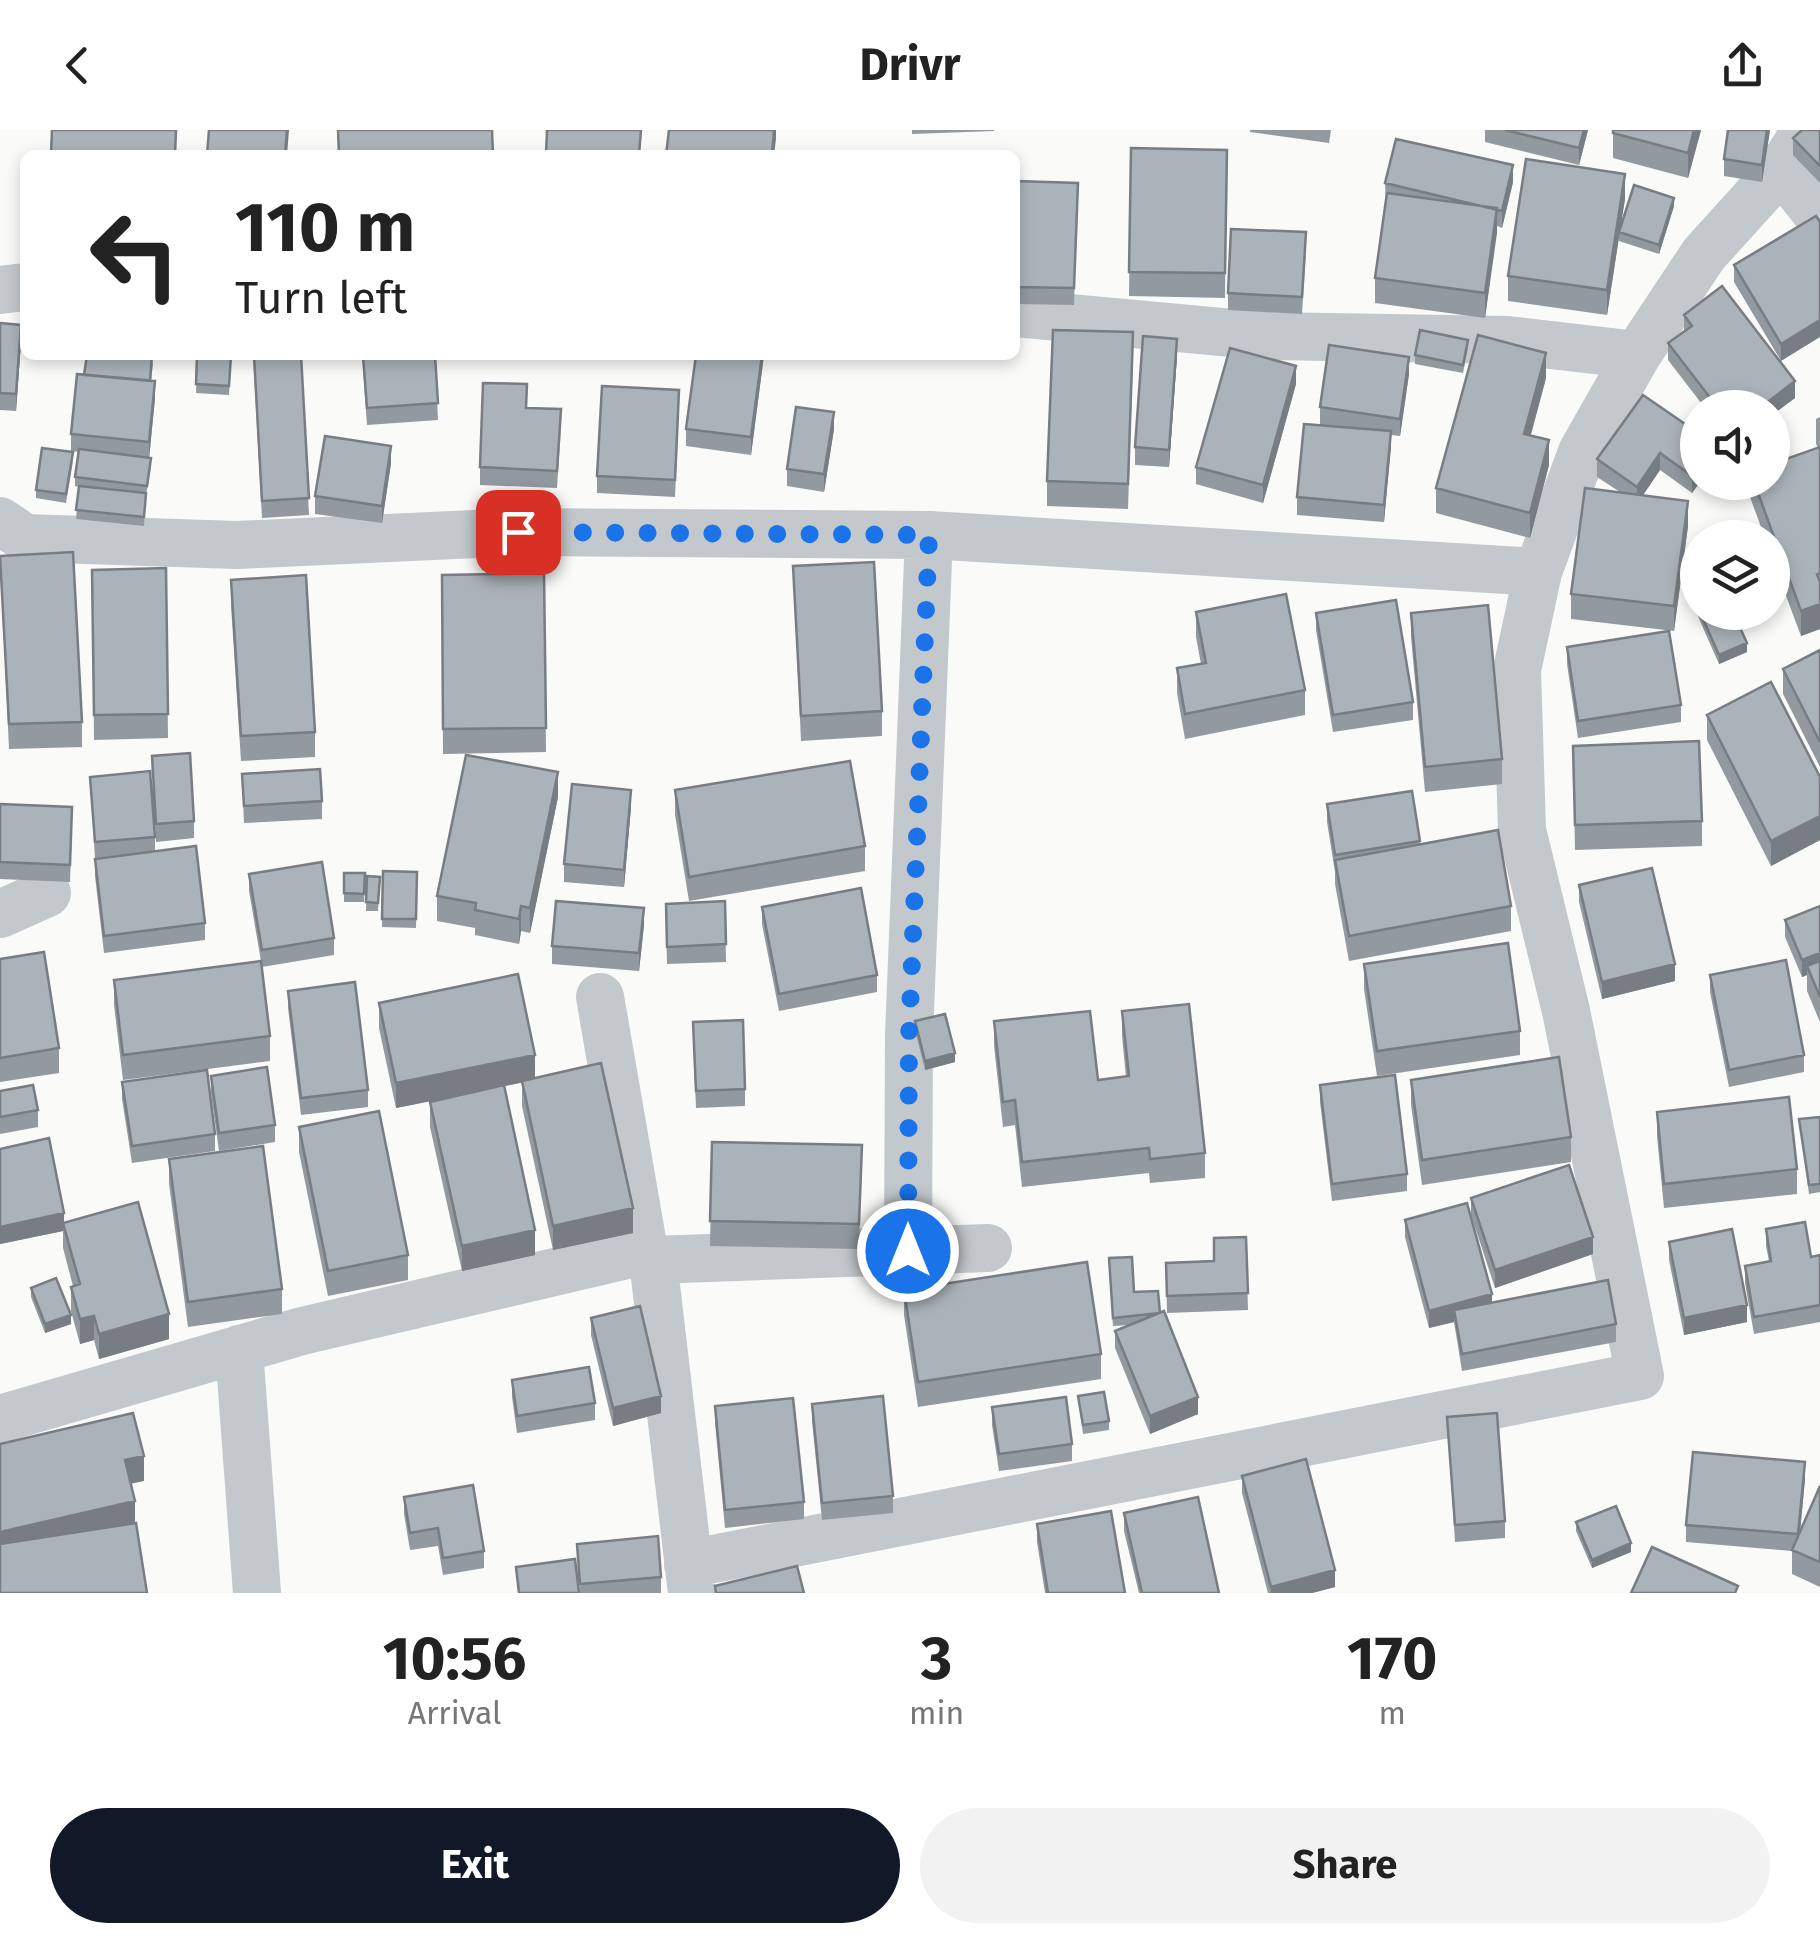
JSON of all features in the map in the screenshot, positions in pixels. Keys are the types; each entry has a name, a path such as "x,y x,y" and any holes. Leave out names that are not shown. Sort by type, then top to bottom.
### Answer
{"street":[{"path":"600,997 648,1256 690,1579 1640,1376 1566,1011 1522,830 1517,670 1538,572 1582,452 1638,355 1704,254 1780,169 1806,130"},
{"path":"1780,169 1820,217"},
{"path":"1020,313 1265,336 1508,340 1638,355"},
{"path":"0,520 25,538 237,545 518,532 929,535 1538,572"},
{"path":"908,1251 909,1036 929,535"},
{"path":"0,914 47,894"},
{"path":"0,1419 302,1331 648,1256 988,1248"},
{"path":"239,1350 256,1593"}],"building":[{"path":"52,130 176,130 175,150 51,150"},
{"path":"209,130 287,130 285,150 207,150"},
{"path":"338,130 492,130 493,150 339,150"},
{"path":"547,130 641,130 639,150 546,150"},
{"path":"669,130 774,130 772,150 667,150"},
{"path":"1505,130 1584,130 1579,148"},
{"path":"1613,130 1694,130 1688,153"},
{"path":"1728,130 1767,130 1762,165 1724,159"},
{"path":"1802,130 1820,130 1820,166 1793,138"},
{"path":"1396,139 1513,165 1502,211 1385,183"},
{"path":"1131,148 1227,150 1225,273 1129,272"},
{"path":"1526,159 1625,174 1607,290 1508,276"},
{"path":"1020,181 1078,183 1074,288 1020,287"},
{"path":"1634,185 1674,198 1659,245 1619,232"},
{"path":"1387,193 1497,208 1485,293 1375,278"},
{"path":"1816,216 1820,222 1820,320 1781,344 1734,265"},
{"path":"1231,229 1306,232 1302,297 1228,293"},
{"path":"1722,286 1795,381 1783,390 1704,390 1668,343 1692,326 1684,315"},
{"path":"0,323 20,325 16,394 0,393"},
{"path":"1053,330 1133,332 1128,484 1047,481"},
{"path":"1420,330 1468,340 1463,365 1415,355"},
{"path":"1478,335 1546,353 1524,434 1549,440 1530,513 1436,488"},
{"path":"1143,336 1177,339 1169,450 1135,447"},
{"path":"1329,345 1409,357 1400,419 1320,407"},
{"path":"1230,348 1296,366 1263,485 1196,467"},
{"path":"86,360 152,360 150,381 84,375"},
{"path":"197,360 231,360 229,386 196,384"},
{"path":"254,360 301,360 309,498 262,501"},
{"path":"363,360 435,360 438,403 367,408"},
{"path":"695,360 761,360 751,437 686,429"},
{"path":"77,374 155,381 149,442 71,434"},
{"path":"483,383 527,384 526,408 561,409 557,471 480,467"},
{"path":"602,386 679,390 675,480 597,476"},
{"path":"1643,395 1680,421 1680,467 1660,453 1637,487 1597,459"},
{"path":"796,407 834,412 824,474 787,469"},
{"path":"1304,424 1391,431 1384,505 1297,497"},
{"path":"325,436 391,446 382,506 315,496"},
{"path":"1820,447 1820,604 1801,611 1790,581 1790,520 1768,520 1761,500 1790,500 1790,458"},
{"path":"42,448 73,452 66,494 36,490"},
{"path":"79,449 151,458 147,486 75,477"},
{"path":"79,486 146,493 144,517 76,510"},
{"path":"1585,488 1688,501 1685,520 1680,520 1674,606 1571,594"},
{"path":"73,552 82,722 9,724 0,556"},
{"path":"874,562 882,711 801,716 793,566"},
{"path":"166,568 168,714 94,715 92,570"},
{"path":"544,573 546,728 443,729 442,575"},
{"path":"306,575 315,732 241,736 231,580"},
{"path":"1286,594 1305,690 1185,714 1177,668 1206,663 1196,612"},
{"path":"1396,600 1413,702 1333,715 1316,613"},
{"path":"1488,605 1502,759 1425,767 1411,613"},
{"path":"1708,630 1741,630 1747,643 1719,655"},
{"path":"1669,631 1681,705 1578,721 1567,647"},
{"path":"1820,650 1820,742 1783,669"},
{"path":"1771,682 1820,777 1820,816 1771,841 1707,715"},
{"path":"1699,741 1702,821 1575,825 1573,746"},
{"path":"190,753 194,821 156,824 152,756"},
{"path":"466,755 558,772 530,908 521,906 519,919 475,910 476,903 437,896"},
{"path":"850,761 865,846 689,877 675,790"},
{"path":"320,769 322,801 244,806 242,774"},
{"path":"150,771 155,837 95,842 90,777"},
{"path":"572,784 631,790 624,870 564,864"},
{"path":"1412,791 1420,841 1335,855 1327,804"},
{"path":"0,804 72,807 70,865 0,862"},
{"path":"1498,830 1511,906 1349,936 1335,860"},
{"path":"196,846 205,923 104,936 95,859"},
{"path":"322,862 334,938 262,950 249,874"},
{"path":"1652,868 1675,964 1602,982 1579,885"},
{"path":"383,871 417,872 416,919 382,919"},
{"path":"344,873 365,873 364,894 344,893"},
{"path":"367,876 380,877 378,903 366,902"},
{"path":"861,888 877,975 779,994 762,907"},
{"path":"556,901 644,908 639,953 552,946"},
{"path":"725,901 726,944 667,947 666,904"},
{"path":"1820,906 1820,953 1802,960 1785,920"},
{"path":"1508,943 1520,1031 1377,1051 1364,964"},
{"path":"44,952 59,1048 0,1058 0,959"},
{"path":"1786,960 1804,1055 1729,1070 1710,975"},
{"path":"261,961 270,1036 123,1055 114,980"},
{"path":"1820,961 1820,997 1807,966"},
{"path":"518,974 535,1055 396,1083 379,1003"},
{"path":"355,982 368,1090 301,1098 288,991"},
{"path":"1189,1004 1205,1153 1150,1159 1149,1148 1022,1162 1015,1100 1003,1102 994,1021 1090,1011 1098,1080 1129,1076 1122,1011"},
{"path":"945,1014 955,1053 925,1061 915,1021"},
{"path":"743,1020 745,1089 696,1091 693,1022"},
{"path":"1559,1057 1571,1137 1422,1160 1411,1080"},
{"path":"601,1063 633,1208 553,1226 522,1081"},
{"path":"267,1067 275,1125 219,1133 211,1076"},
{"path":"207,1070 215,1134 132,1146 122,1082"},
{"path":"1395,1075 1407,1174 1332,1184 1320,1085"},
{"path":"33,1085 38,1110 0,1117 0,1091"},
{"path":"504,1085 535,1230 462,1246 430,1102"},
{"path":"1789,1097 1797,1169 1664,1184 1657,1112"},
{"path":"379,1111 408,1255 328,1271 299,1127"},
{"path":"1820,1117 1820,1184 1809,1185 1799,1119"},
{"path":"49,1138 64,1213 0,1227 0,1149"},
{"path":"712,1142 862,1145 859,1224 710,1221"},
{"path":"263,1146 282,1289 188,1302 169,1159"},
{"path":"1569,1165 1593,1237 1495,1270 1471,1198"},
{"path":"138,1202 169,1314 99,1334 94,1316 80,1319 71,1287 80,1284 63,1223"},
{"path":"1467,1203 1492,1294 1429,1311 1405,1220"},
{"path":"1805,1222 1811,1257 1820,1255 1820,1305 1754,1317 1745,1266 1771,1261 1766,1229"},
{"path":"1732,1229 1747,1305 1684,1318 1669,1242"},
{"path":"1246,1237 1248,1293 1167,1296 1166,1263 1214,1261 1214,1238"},
{"path":"1132,1257 1134,1292 1158,1291 1160,1313 1113,1318 1109,1258"},
{"path":"1087,1262 1101,1354 918,1382 904,1290"},
{"path":"56,1278 71,1315 45,1324 31,1288"},
{"path":"1608,1280 1616,1324 1462,1354 1454,1310"},
{"path":"640,1306 661,1396 613,1408 591,1318"},
{"path":"1164,1311 1198,1397 1150,1416 1115,1331"},
{"path":"589,1367 595,1403 517,1416 512,1380"},
{"path":"1104,1392 1109,1421 1083,1425 1078,1396"},
{"path":"883,1396 893,1496 822,1503 812,1404"},
{"path":"1066,1397 1072,1444 999,1454 992,1407"},
{"path":"793,1398 804,1502 725,1510 715,1406"},
{"path":"133,1413 144,1456 125,1460 135,1501 0,1532 0,1444"},
{"path":"1497,1413 1505,1521 1455,1525 1447,1417"},
{"path":"1693,1452 1805,1462 1798,1534 1686,1525"},
{"path":"1306,1459 1335,1570 1271,1587 1242,1476"},
{"path":"473,1485 484,1551 443,1558 438,1528 410,1533 404,1497"},
{"path":"1820,1486 1820,1562 1792,1550"},
{"path":"1198,1497 1219,1593 1142,1593 1124,1513"},
{"path":"1616,1506 1631,1543 1592,1560 1576,1522"},
{"path":"1111,1511 1125,1593 1048,1593 1037,1524"},
{"path":"136,1523 147,1593 0,1593 0,1544"},
{"path":"658,1536 661,1577 580,1584 577,1544"},
{"path":"1652,1547 1738,1586 1735,1593 1631,1593"},
{"path":"575,1559 579,1593 519,1593 516,1567"},
{"path":"797,1566 804,1593 716,1593 715,1586"}],"route":[{"path":"518,532 929,535 909,1036 908,1251"}]}
